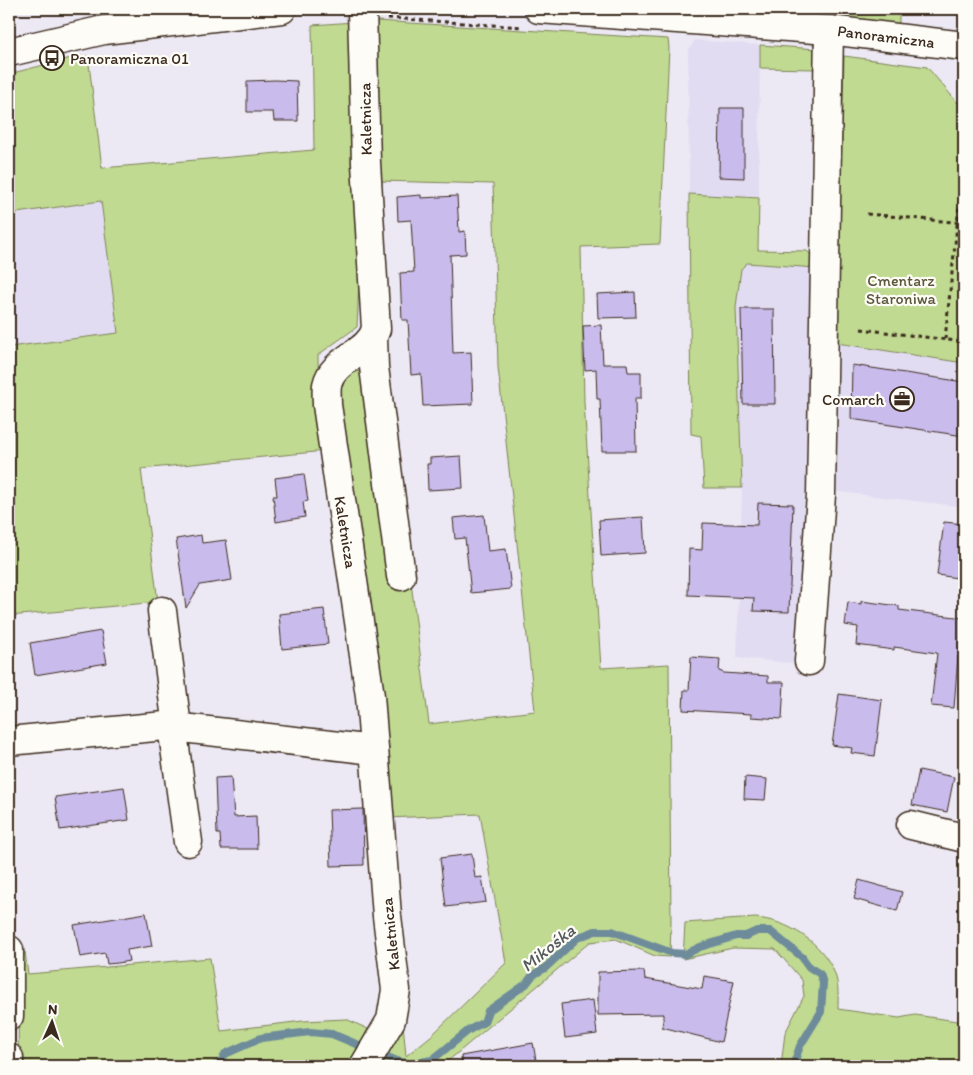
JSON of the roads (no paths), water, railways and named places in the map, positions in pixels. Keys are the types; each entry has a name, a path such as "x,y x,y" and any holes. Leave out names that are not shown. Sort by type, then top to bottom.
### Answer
{"street":[{"name":"Kaletnicza","path":"362,9 366,164 376,329 373,338 338,365 331,375 327,386 326,405 369,687 387,916 396,990 391,1020 370,1055"},
{"name":"Panoramiczna","path":"538,9 680,13 964,46"},
{"path":"9,52 104,30 267,10"},
{"path":"809,661 821,495 830,30"},
{"path":"373,338 374,367 401,576"},
{"path":"162,611 188,842"},
{"path":"9,741 174,726 374,750"},
{"path":"911,825 964,838"},
{"path":"9,950 9,1016"},
{"path":"9,1058 9,1066"}],"waterway":[{"name":"Mikośka","path":"214,1066 220,1064 225,1054 261,1038 310,1032 332,1034 397,1061 410,1064 432,1060 469,1030 484,1022 488,1011 526,984 533,975 545,968 577,938 595,931 612,931 672,953 686,954 700,947 736,936 746,936 757,931 770,931 802,957 809,967 820,974 823,983 821,1012 800,1046 793,1066"}],"place":[{"name":"Panoramiczna 01","path":"52,58"},
{"name":"Comarch","path":"902,399"}],"park label":[{"name":"Cmentarz Staroniwa","path":"901,289"}]}
